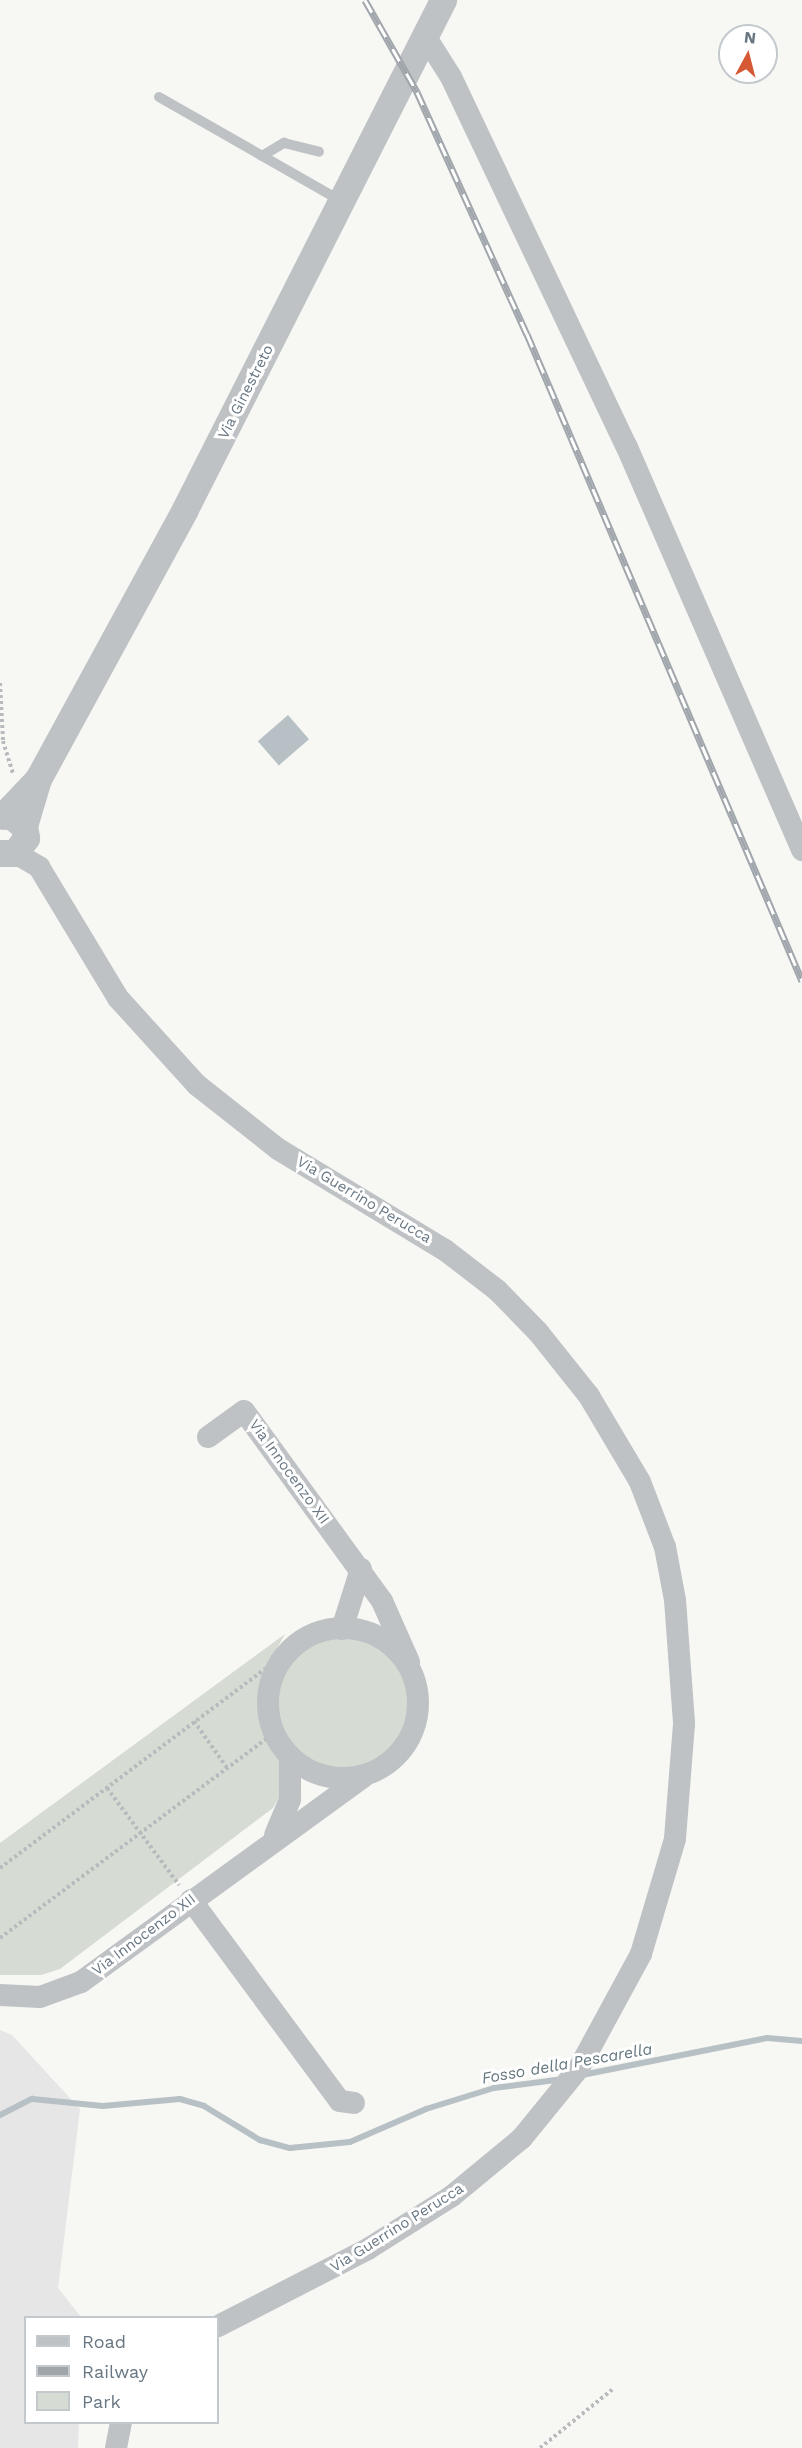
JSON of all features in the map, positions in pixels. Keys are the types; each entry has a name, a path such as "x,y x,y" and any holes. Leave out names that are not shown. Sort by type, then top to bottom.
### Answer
{"street":[{"name":"Via Ginestreto","path":"10,838 32,787 344,203 443,0"},
{"path":"425,36 451,77 626,445 802,850"},
{"name":"Via Guerrino Perucca","path":"10,838 49,881 118,998 196,1085 278,1149 445,1250 519,1312 601,1414 653,1511 672,1581 682,1664 679,1810 644,1946 579,2068 522,2138 452,2196 360,2254 219,2325"},
{"name":"Via Innocenzo XII","path":"0,1995 40,1997 69,1989 275,1836 389,1763 414,1725 418,1703 412,1674 398,1630 361,1569 244,1411 208,1437"},
{"path":"361,1569 342,1629 304,1639 289,1651 268,1692 274,1733 290,1757 327,1777 369,1774"},
{"name":"Via Innocenzo XII","path":"342,1629 384,1641 412,1674"},
{"path":"275,1836 290,1799 290,1757"},
{"path":"190,1900 340,2101 354,2103"},
{"path":"116,2448 122,2424"}],"lane":[{"path":"159,97 344,203"},
{"path":"262,156 284,143 319,152"}],"path":[{"path":"0,683 5,753 32,787"},
{"path":"0,1868 289,1651"},
{"path":"195,1722 227,1768"},
{"path":"0,1938 274,1733"},
{"path":"106,1788 190,1900"},
{"path":"540,2448 614,2388"}],"shaded area":[{"path":"288,715 309,739 279,765 258,741"},
{"path":"0,2030 12,2035 80,2109 58,2288 80,2316 24,2316 24,2424 79,2424 78,2448 0,2448"}],"green space":[{"path":"285,1634 263,1673 258,1698 262,1731 282,1759 282,1792 273,1808 60,1969 41,1975 0,1975 0,1843"},
{"path":"343,1638 368,1643 389,1657 403,1678 408,1703 403,1728 389,1749 368,1763 343,1768 318,1763 297,1749 283,1728 278,1703 283,1678 297,1657 318,1643"}],"waterway":[{"name":"Fosso della Pescarella","path":"582,2075 767,2038 802,2041"},
{"name":"Fosso della Pescarella","path":"0,2115 32,2099 103,2106 180,2099 204,2106 260,2140 290,2148 350,2142 426,2109 494,2088 563,2079"}],"railway":[{"path":"365,0 417,92 527,334 802,981"}]}
